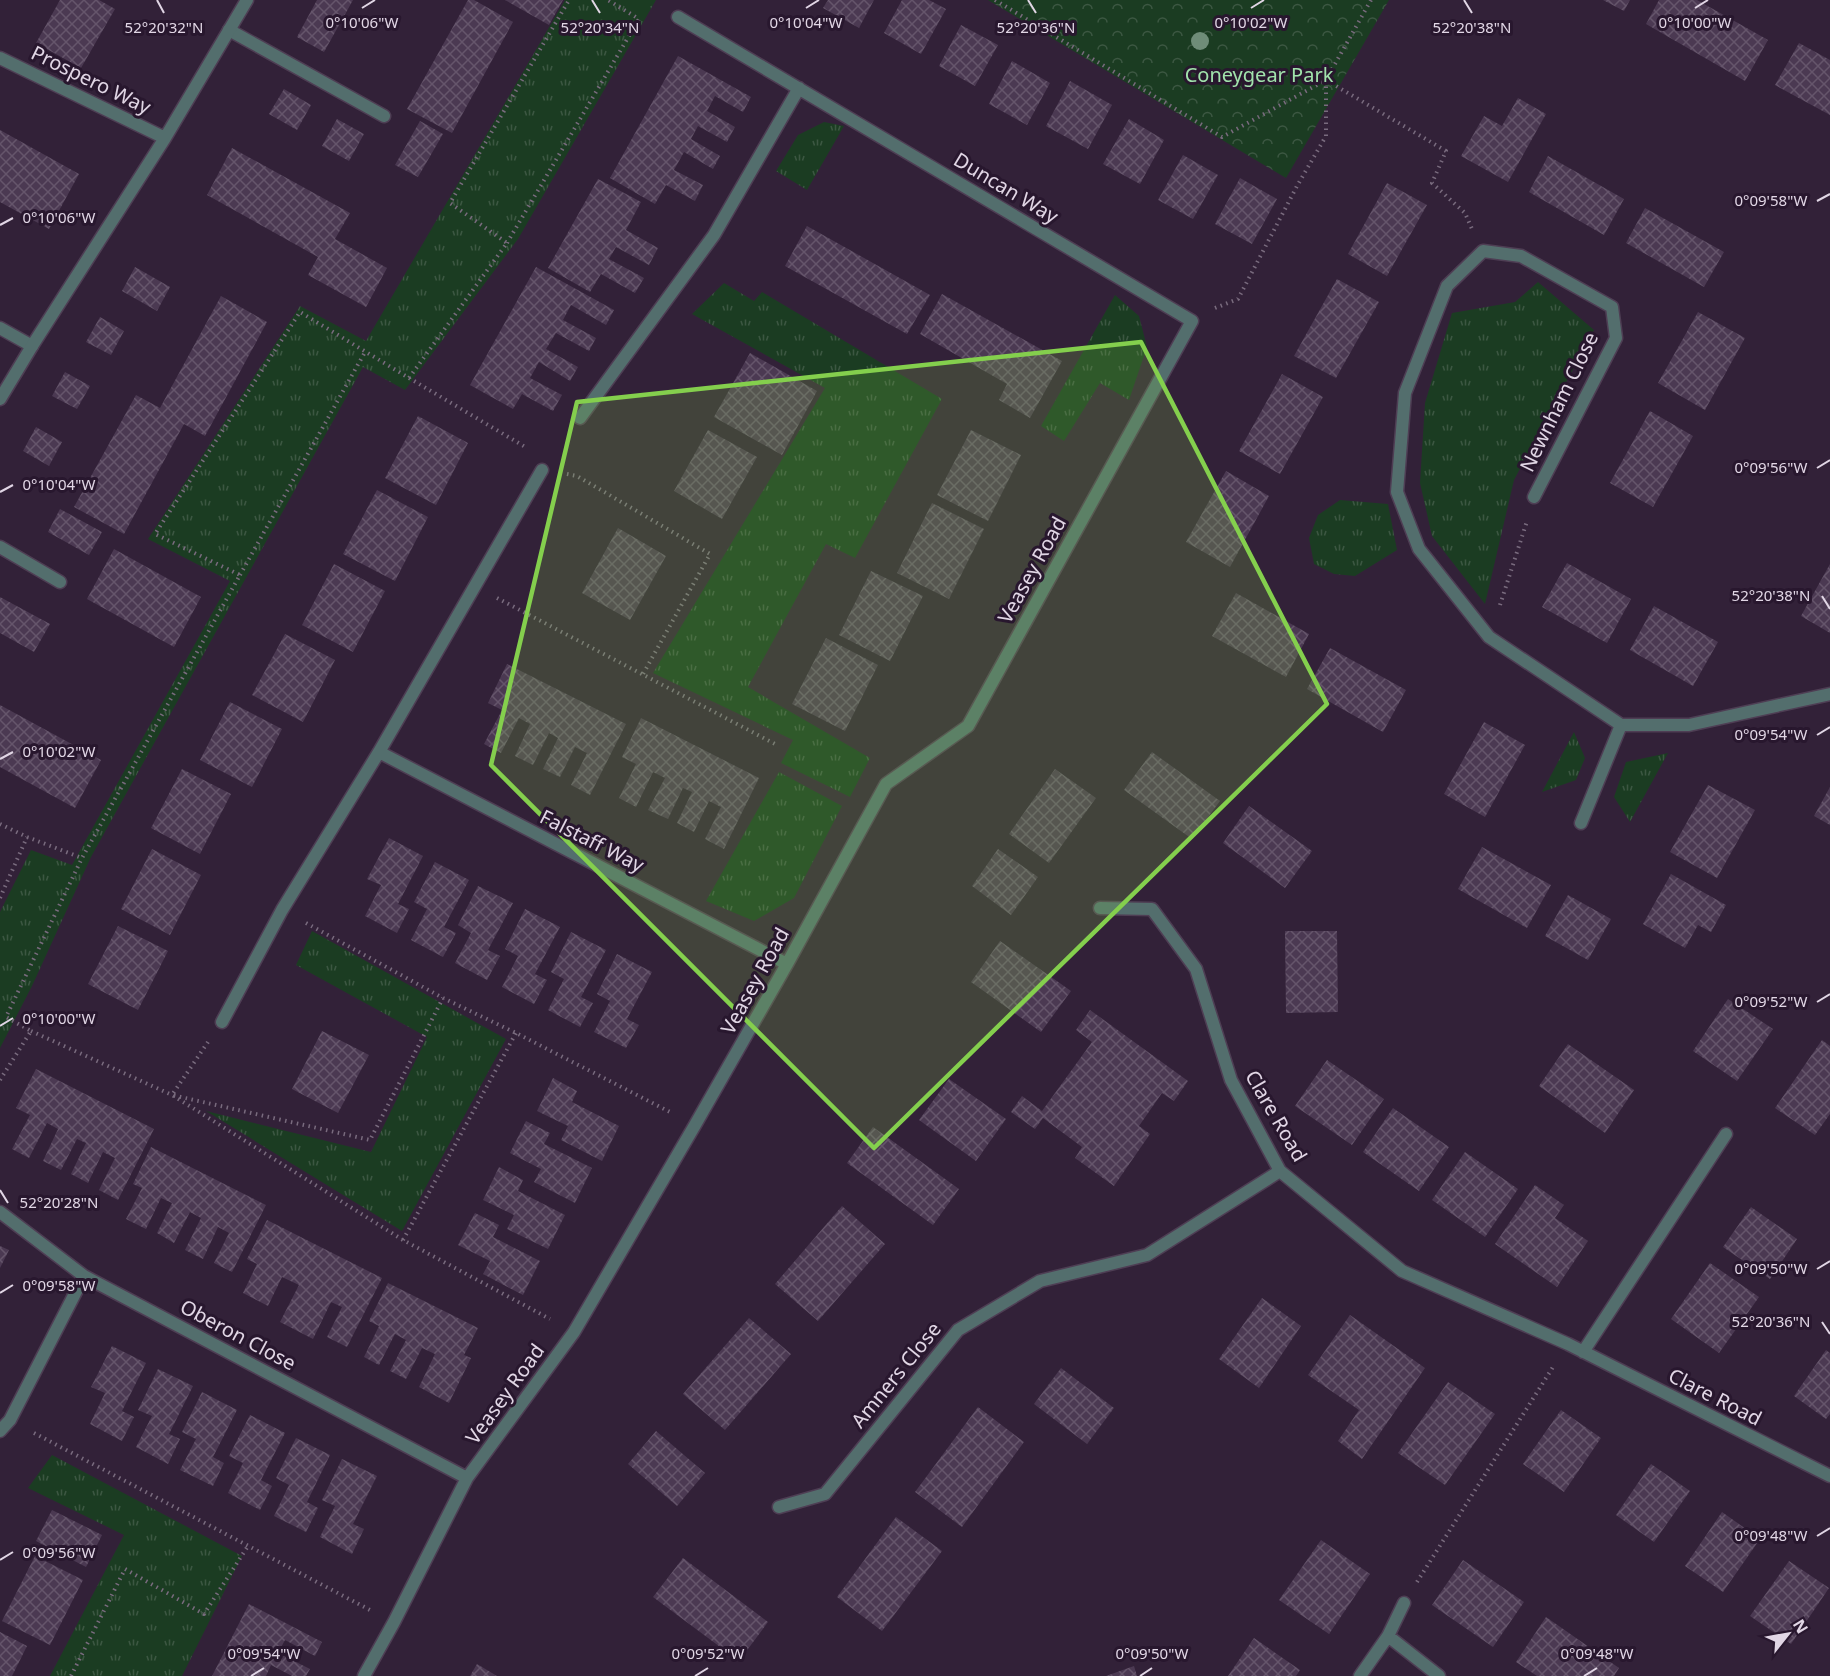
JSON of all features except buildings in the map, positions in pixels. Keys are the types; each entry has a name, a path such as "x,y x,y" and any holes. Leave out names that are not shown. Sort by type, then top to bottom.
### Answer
{"street":[{"name":"Prospero Way","path":"0,399 165,138 247,0"},
{"name":"Duncan Way","path":"678,17 1192,321"},
{"path":"229,30 384,116"},
{"name":"Prospero Way","path":"0,58 165,138"},
{"path":"580,418 714,235 799,88"},
{"path":"1483,251 1447,286 1404,393 1397,492 1419,549 1489,637 1621,725 1689,725 1830,694"},
{"name":"Newnham Close","path":"1483,251 1521,256 1612,307 1616,338 1534,497"},
{"name":"Veasey Road","path":"364,1676 467,1478 574,1332 787,964 886,784 968,726 1192,321"},
{"path":"0,328 32,346"},
{"path":"222,1022 282,910 380,752 542,470"},
{"path":"0,547 60,582"},
{"path":"1581,823 1621,725"},
{"name":"Falstaff Way","path":"380,752 787,964"},
{"name":"Clare Road","path":"1100,908 1152,909 1196,969 1231,1080 1280,1171 1402,1271 1568,1344 1830,1476"},
{"path":"1583,1352 1726,1134"},
{"name":"Amners Close","path":"779,1507 825,1494 958,1330 1040,1281 1147,1255 1280,1171"},
{"name":"Oberon Close","path":"0,1212 84,1276 467,1478"},
{"path":"0,1431 9,1420 84,1276"},
{"path":"1360,1676 1388,1636 1404,1603"},
{"path":"1388,1636 1439,1676"}],"path":[{"path":"507,243 450,203 569,0"},
{"path":"409,378 507,243 639,19 608,0"},
{"path":"995,0 1222,137 1326,80"},
{"path":"1192,321 1212,309 1238,299 1326,136 1326,80 1371,0"},
{"path":"1326,80 1446,151 1432,183 1465,213 1483,251"},
{"path":"240,575 155,534 300,312 530,450 542,470 577,476 710,554 643,674"},
{"path":"6,1017 82,858 365,351"},
{"path":"1489,637 1534,497"},
{"path":"475,586 777,745"},
{"path":"0,824 82,858"},
{"path":"0,898 27,837"},
{"path":"282,910 442,998 516,1033 695,1125"},
{"path":"172,1095 370,1140 442,998"},
{"path":"0,1017 6,1017 31,1031 172,1095 403,1240 574,1332"},
{"path":"172,1095 222,1022"},
{"path":"0,1080 31,1031"},
{"path":"403,1240 516,1033"},
{"path":"1404,1603 1568,1344"},
{"path":"9,1420 394,1622"},
{"path":"71,1676 125,1569 204,1614 248,1546"}],"highlighted area":[{"path":"1141,342 1327,704 874,1148 491,765 577,402"}],"green space":[{"path":"565,0 656,0 518,239 405,390 363,367 91,857 32,986 0,1048 0,912 31,850 72,865 230,581 148,539 300,306 366,341"},
{"name":"Coneygear Park","path":"988,0 1389,0 1286,178"},
{"path":"824,122 844,126 807,190 776,171 798,135"},
{"path":"1538,282 1594,330 1514,480 1485,604 1432,536 1420,483 1425,403 1452,313 1515,302"},
{"path":"724,283 754,301 762,292 942,399 855,558 826,544 748,687 870,758 850,797 781,763 793,740 653,673 825,388 692,314"},
{"path":"1115,295 1139,316 1147,347 1129,400 1100,383 1064,441 1041,426"},
{"path":"1340,500 1388,504 1397,550 1355,576 1334,574 1314,564 1309,538 1318,515"},
{"path":"1574,732 1585,758 1576,780 1542,792"},
{"path":"1668,753 1630,822 1614,797 1626,762"},
{"path":"779,772 842,806 794,898 754,921 706,901"},
{"path":"312,931 506,1039 402,1231 206,1111 371,1152 427,1037 296,965"},
{"path":"52,1455 242,1556 182,1676 50,1676 124,1535 28,1488"}]}
